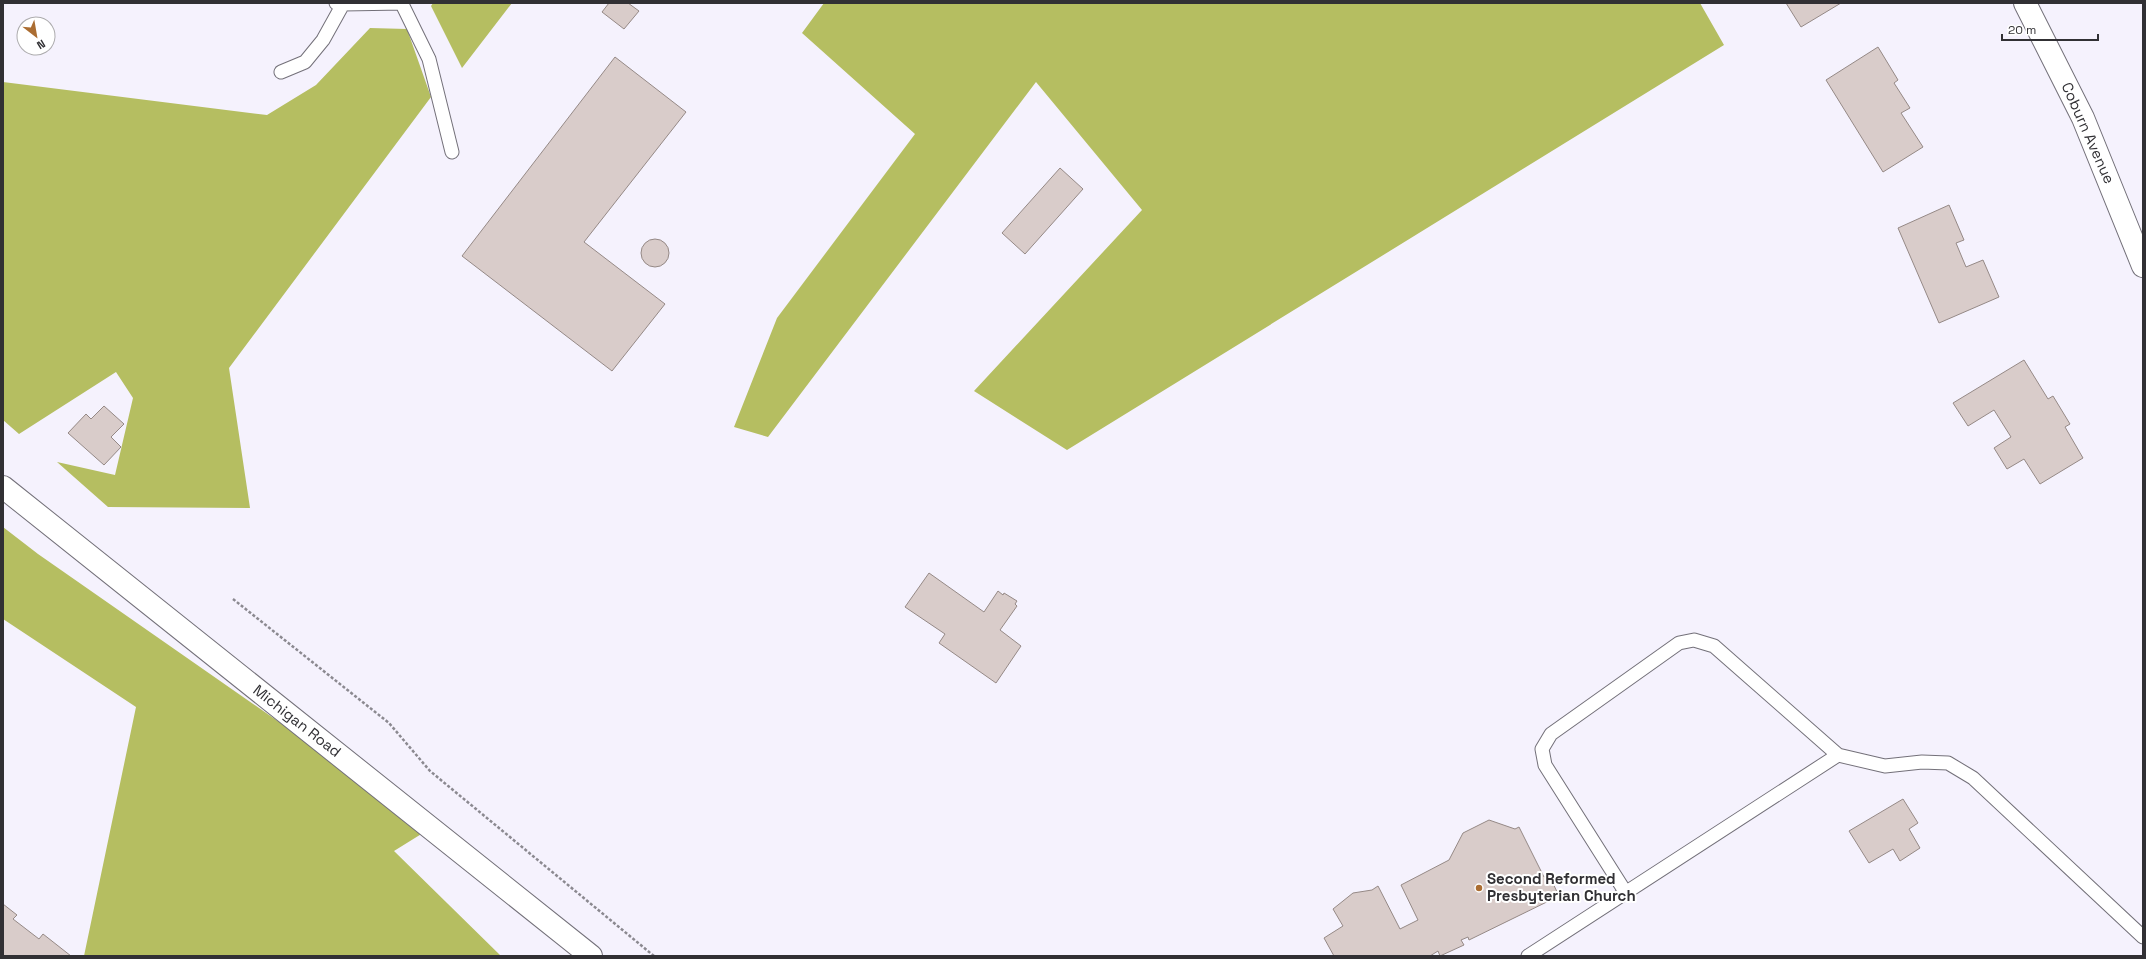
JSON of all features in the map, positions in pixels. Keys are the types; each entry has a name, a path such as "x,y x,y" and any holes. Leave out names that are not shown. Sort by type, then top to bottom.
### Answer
{"main road":[{"name":"Coburn Avenue","path":"2025,3 2084,118 2143,266"},
{"name":"Michigan Road","path":"3,487 591,956"}],"lane":[{"path":"281,72 305,62 324,40 341,3 402,4 429,59 452,152"},
{"path":"1626,893 1545,765 1542,749 1551,734 1679,643 1694,640 1714,646 1838,755 1885,766 1922,762 1948,763 1973,778 2143,937"},
{"path":"1528,956 1838,755"}],"path":[{"path":"233,599 388,723 430,771 654,956"}],"green space":[{"path":"433,3 512,3 462,68 431,6"},
{"path":"824,3 1700,3 1724,45 1067,450 974,391 1142,210 1036,82 768,437 734,427 777,318 915,134 802,33"},
{"path":"370,28 407,29 431,97 229,368 250,508 108,507 57,462 115,475 133,398 116,372 19,434 3,420 3,82 267,115 316,85"},
{"path":"3,527 38,554 431,828 394,851 501,956 84,956 136,707 3,619"}],"building":[{"path":"609,3 628,3 639,11 624,29 602,12"},
{"path":"1786,3 1841,3 1801,27"},
{"path":"1878,47 1898,80 1894,83 1910,108 1901,113 1923,147 1883,172 1826,80"},
{"path":"615,57 686,112 584,242 665,304 612,371 462,256"},
{"path":"1060,168 1083,189 1025,254 1002,233"},
{"path":"1949,205 1964,240 1956,243 1966,267 1983,260 1999,297 1939,323 1898,228"},
{"path":"655,239 665,243 669,253 665,263 655,267 645,263 641,253 645,243"},
{"path":"2024,360 2048,399 2053,396 2070,424 2065,427 2083,458 2040,484 2024,459 2007,469 1994,448 2011,437 1994,410 1968,426 1953,403"},
{"path":"104,406 124,424 111,437 121,447 104,465 68,433 86,414 91,419"},
{"path":"929,573 984,612 998,591 1003,595 1004,593 1017,601 1015,604 1017,606 1000,630 1021,646 996,683 939,643 945,634 905,607"},
{"path":"1903,799 1918,823 1909,829 1920,848 1900,861 1893,849 1869,863 1849,831"},
{"name":"Second Reformed Presbyterian Church","path":"1489,820 1515,829 1519,827 1544,877 1549,875 1559,896 1469,940 1468,937 1461,940 1464,945 1440,956 1438,951 1430,956 1334,956 1324,938 1343,926 1333,909 1353,893 1372,890 1378,886 1400,929 1418,920 1401,885 1449,860 1463,833"},
{"path":"3,904 17,915 13,919 39,939 43,934 71,956 3,956"}],"place":[{"name":"Second Reformed Presbyterian Church","path":"1479,888"}]}
